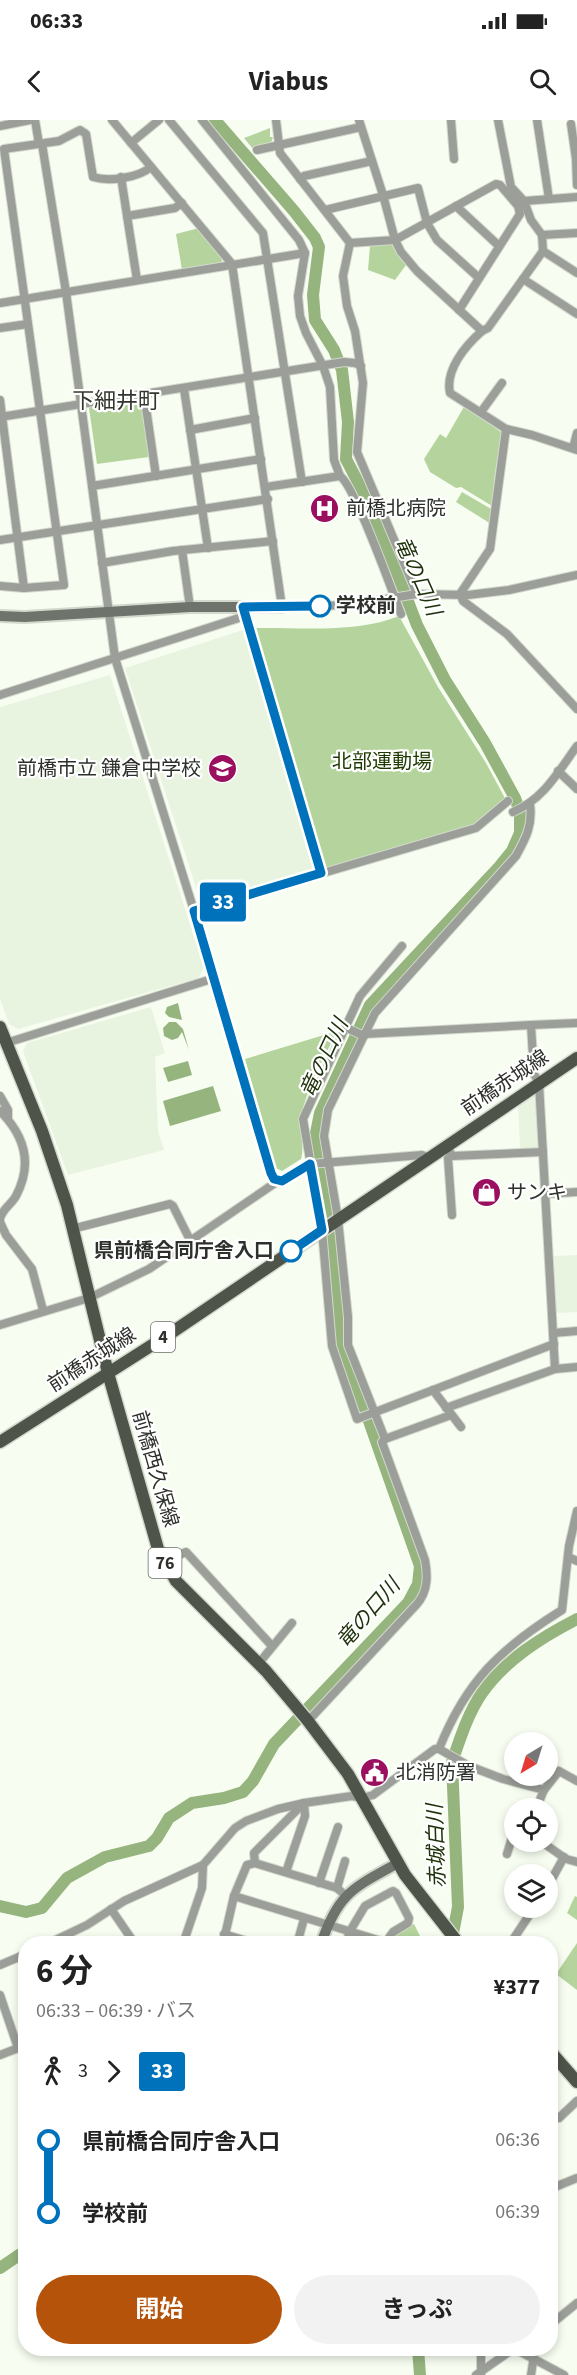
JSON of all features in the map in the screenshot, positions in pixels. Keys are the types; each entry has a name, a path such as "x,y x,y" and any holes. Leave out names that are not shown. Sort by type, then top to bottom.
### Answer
{"main road":[{"name":"前橋西久保線","path":"0,1028 42,1131 72,1229 108,1373 158,1549 164,1562 184,1590 259,1663 304,1716 348,1774 398,1863 452,1936"},
{"name":"前橋赤城線","path":"336,1220 429,1158 450,1151 539,1083 577,1058"},
{"name":"4","path":"323,1230 336,1220"},
{"name":"前橋赤城線","path":"0,1442 323,1230"},
{"path":"558,2060 577,2082"}],"street":[{"path":"0,126 30,120"},
{"path":"35,120 66,292 115,658 215,978 271,1173 278,1181"},
{"path":"112,120 232,264 282,607"},
{"path":"131,143 159,120"},
{"path":"169,120 260,226 263,233 302,482"},
{"path":"202,120 299,240 305,253 298,296 300,316 306,333 326,366 330,387 334,460 340,476 346,480 356,501 401,614"},
{"path":"276,120 277,144 280,153 350,243 343,276 363,383 357,452 414,594"},
{"path":"451,120 454,159"},
{"path":"498,120 511,187 524,201 531,220 542,235 543,251 488,328 471,340 456,361 448,383 450,393 456,399 506,429 575,449 577,433"},
{"path":"537,120 549,199"},
{"path":"257,150 360,123 395,240 408,262 482,331"},
{"path":"571,124 577,185"},
{"path":"0,586 24,588 64,585 4,149 59,141 80,130 86,134 93,177 102,180 121,177 144,172 151,167"},
{"path":"300,179 304,176 372,161"},
{"path":"121,177 137,280"},
{"path":"350,243 395,240 496,184 500,185 518,206 520,214 459,310"},
{"path":"325,210 418,188 427,223 437,240 479,278"},
{"path":"524,201 577,197"},
{"path":"127,216 175,208 182,204"},
{"path":"456,206 499,246"},
{"path":"542,235 577,233"},
{"path":"543,251 577,273"},
{"path":"0,303 305,253"},
{"path":"523,279 577,314"},
{"path":"0,328 28,324"},
{"path":"1,417 344,362 361,366"},
{"path":"481,412 502,383"},
{"path":"184,389 208,548"},
{"path":"144,394 156,476"},
{"path":"0,400 24,588"},
{"path":"190,430 255,418"},
{"path":"460,594 490,549 506,429"},
{"path":"92,486 261,459"},
{"path":"266,487 340,476"},
{"path":"0,540 268,499"},
{"path":"102,563 182,550 273,541"},
{"path":"182,550 190,608"},
{"path":"0,616 25,618 190,608 244,612 282,607 348,605 396,600 414,594 460,594 509,590 577,575"},
{"path":"460,594 464,601 507,634 577,709"},
{"path":"0,695 115,658 244,612"},
{"path":"244,612 321,873"},
{"path":"515,812 529,805 541,794 577,746"},
{"path":"558,771 577,789"},
{"path":"194,911 476,828 508,801"},
{"path":"385,1439 372,1413 348,1345 348,1317 324,1136 328,1110 375,1013 516,856 528,834 532,818 529,805"},
{"path":"402,946 360,996 303,1119 323,1230 332,1346 357,1419 554,1344"},
{"path":"6,1043 215,978"},
{"path":"351,1030 364,1035 577,1023"},
{"path":"531,1024 534,1074 539,1083 555,1369"},
{"path":"0,1096 8,1110 8,1119"},
{"path":"0,1111 8,1119 22,1142 26,1154 25,1168 16,1197 2,1213 0,1220 3,1236 32,1269 42,1310"},
{"path":"452,1215 448,1158 450,1151 543,1152"},
{"path":"0,1325 42,1310 89,1298 149,1269 271,1188 278,1181 310,1164 422,1155 429,1158"},
{"path":"545,1194 577,1192"},
{"path":"72,1229 170,1204 190,1240"},
{"path":"553,1333 577,1331"},
{"path":"304,1716 422,1599 428,1577 425,1560 382,1442 555,1369 577,1367"},
{"path":"433,1390 461,1427"},
{"path":"440,1749 464,1696 494,1660 517,1640 562,1610 568,1557 577,1511"},
{"path":"164,1562 186,1552 272,1646"},
{"path":"568,1557 577,1560"},
{"path":"259,1663 292,1623"},
{"path":"64,1936 172,1877 202,1864 235,1828 246,1821 278,1809 304,1803 373,1795 435,1749 440,1749 469,1766 503,1779 544,1790"},
{"path":"541,1798 559,1771 577,1781"},
{"path":"255,1863 254,1853 304,1803"},
{"path":"286,1872 305,1816 304,1803"},
{"path":"319,1883 338,1827"},
{"path":"557,1852 577,1862"},
{"path":"558,1868 564,1857"},
{"path":"324,1936 341,1892 345,1861"},
{"path":"230,1936 224,1934 240,1878 248,1865 255,1863 286,1872 341,1892 355,1887 398,1863"},
{"path":"186,1936 202,1888 202,1864"},
{"path":"348,1936 365,1906 393,1891 409,1918 408,1923 393,1932 392,1936"},
{"path":"234,1896 366,1936"},
{"path":"111,1909 130,1936"},
{"path":"515,1936 527,1918"},
{"path":"299,1936 304,1919"},
{"path":"0,1965 18,1957"},
{"path":"0,1995 18,2037"},
{"path":"0,2055 18,2048"},
{"path":"558,2117 577,2101"},
{"path":"558,2186 577,2178"},
{"path":"558,2318 577,2302"},
{"path":"479,2373 480,2356"},
{"path":"479,2373 504,2356"},
{"path":"531,2375 534,2356"},
{"path":"538,2356 564,2375"}],"shaded area":[{"name":"前橋市立 鎌倉中学校","path":"246,629 316,869 201,903 125,668"},
{"path":"110,675 204,968 198,978 18,1029 9,1024 0,998 0,707"},
{"path":"178,1003 182,1020 169,1017 165,1013 167,1007"},
{"path":"151,1007 165,1053 155,1057 158,1131 164,1150 68,1175 23,1051 27,1043"},
{"path":"169,1022 176,1022 183,1029 189,1050 182,1032 178,1038 172,1040 164,1036 163,1028"},
{"path":"188,1061 192,1075 168,1082 163,1068"},
{"path":"213,1086 221,1111 170,1126 163,1101"},
{"path":"538,1089 541,1148 520,1150 518,1102"},
{"path":"577,1255 577,1312 555,1313 551,1256"}],"green space":[{"path":"270,128 270,137 273,137 271,143 253,149 244,138"},
{"path":"199,228 223,257 221,263 182,270 176,234"},
{"path":"392,244 406,265 395,280 368,270 370,246"},
{"path":"138,399 141,401 149,457 97,464 89,408 91,405"},
{"path":"465,405 502,433 492,506 430,472 424,459 440,434 446,438"},
{"path":"462,492 493,510 491,524 456,502"},
{"name":"北部運動場","path":"399,616 438,687 486,763 506,800 476,826 326,869 321,866 252,628 346,627 382,622"},
{"path":"337,1031 304,1106 301,1117 301,1159 282,1171 276,1168 245,1059"},
{"path":"575,1896 577,1897 577,1920 567,1913"},
{"path":"414,1924 420,1936 395,1936"},
{"path":"577,1943 577,1990 558,1976 558,1971"}],"waterway":[{"name":"竜の口川","path":"0,1906 26,1912 42,1908 67,1878 105,1857 149,1846 157,1838 169,1818 192,1803 224,1798 243,1792 253,1781 274,1744 408,1603 418,1584 420,1566 363,1404 340,1347 331,1238 316,1133 320,1113 370,1005 499,867 512,851 520,833 520,812 515,798 485,743 445,680 417,625 394,565 346,459 348,422 342,370 334,350 315,320 313,295 319,247 315,238 294,211 215,120"},
{"name":"赤城白川","path":"452,1936 458,1907 452,1762 465,1726 482,1693 502,1670 538,1642 577,1619"},
{"path":"0,2268 18,2256"},
{"name":"赤城白川","path":"419,2356 420,2375"}],"bus line":[{"name":"33","path":"291,1251 322,1230 310,1164 282,1181 274,1179 271,1173 194,911 321,873 243,607 320,606"}],"place":[{"name":"前橋北病院","path":"325,509"},
{"name":"学校前","path":"320,606"},
{"name":"前橋市立 鎌倉中学校","path":"222,769"},
{"name":"サンキ","path":"486,1193"},
{"name":"県前橋合同庁舎入口","path":"291,1251"},
{"name":"北消防署","path":"375,1773"}],"district":[{"name":"下細井町","path":"116,401"}]}
